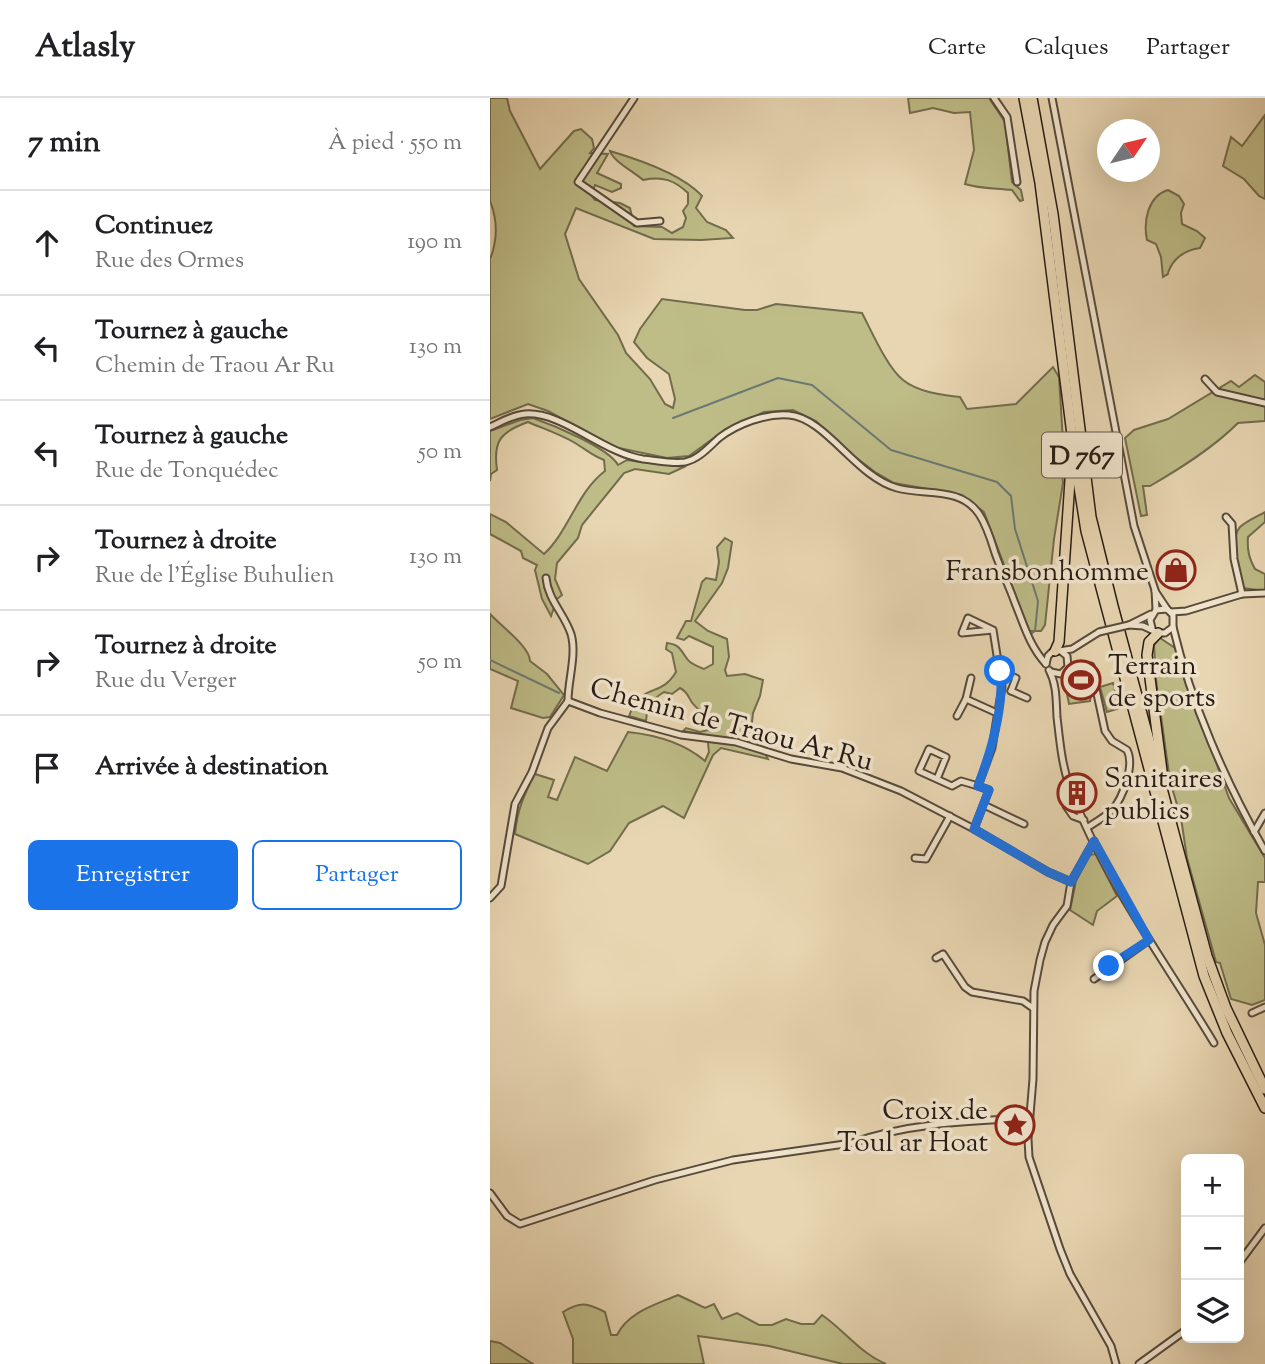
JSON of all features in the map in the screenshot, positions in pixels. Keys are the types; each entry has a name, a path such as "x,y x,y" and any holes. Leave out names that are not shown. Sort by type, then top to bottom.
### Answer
{"highway":[{"name":"D 767","path":"1024,98 1040,183 1073,447 1093,560 1204,976 1227,1033 1265,1108"},
{"name":"D 767","path":"1032,98 1053,214 1091,517 1217,986 1236,1033 1265,1089"},
{"path":"1056,652 1059,642 1073,447"},
{"name":"D 767","path":"1158,631 1149,642 1147,655 1166,804"}],"street":[{"path":"634,98 578,182 637,223 660,221"},
{"path":"994,98 1007,117 1017,182"},
{"path":"1052,98 1134,526 1155,590 1169,610 1178,647 1213,746 1265,851"},
{"path":"1205,379 1217,392 1265,403"},
{"path":"490,427 523,414 542,415 619,453 680,462 696,457 730,430 770,416 798,416 814,425 882,482 898,489 956,496 977,511 989,533 1027,637 1054,674 1064,673"},
{"path":"1226,517 1232,524 1234,559 1242,594"},
{"path":"490,898 501,886 515,804 532,772 548,728 568,701 573,642 567,625 550,597 546,578"},
{"path":"1155,590 1155,611 1150,620 1158,631 1178,647"},
{"path":"1034,649 1043,653 1077,646 1099,632 1129,625 1155,611 1186,611 1242,594 1265,593"},
{"path":"1129,625 1158,631 1174,625 1186,611"},
{"path":"968,618 993,630 972,632 961,633 968,618"},
{"path":"978,786 992,748 1002,687 993,630"},
{"path":"1056,689 1077,646"},
{"path":"1056,652 1067,656 1069,663"},
{"path":"1047,667 1056,652"},
{"path":"1088,827 1106,815 1116,804 1128,771 1130,756 1127,750 1112,741 1105,731 1091,666"},
{"path":"1047,667 1056,689 1063,768 1084,820 1149,940 1214,1043"},
{"path":"1000,671 1016,678 1011,691"},
{"path":"957,716 966,699 971,678"},
{"path":"1002,687 1027,698"},
{"path":"966,699 997,713"},
{"name":"Chemin de Traou Ar Ru","path":"568,701 681,735 736,742 791,759 842,768 901,791 1071,882"},
{"path":"937,779 946,757 929,749 919,771 952,786 961,781 989,790 974,829"},
{"path":"984,804 1024,824"},
{"path":"1066,806 1073,816 1084,820"},
{"path":"1254,832 1265,813"},
{"path":"915,859 926,859 950,816"},
{"path":"1094,841 1071,882 1067,906 1045,942 1034,991 1033,1079 1028,1118 1029,1157 1070,1273 1111,1346 1116,1364"},
{"path":"1094,979 1149,940"},
{"path":"936,958 943,954 965,987 972,992 1023,1001 1033,1007 1034,1011"},
{"path":"1252,1013 1265,1007"},
{"path":"490,1193 507,1216 520,1224 655,1180 733,1160 852,1143 870,1136 953,1122 1028,1118"},
{"path":"1244,1256 1265,1228"},
{"path":"1139,1364 1181,1334"}],"shaded area":[{"path":"490,98 507,98 510,111 540,169 574,131 581,129 592,139 594,148 590,153 608,154 597,173 621,184 621,188 612,192 595,185 591,195 595,200 620,203 630,208 634,226 662,227 672,233 683,227 686,218 683,211 688,204 688,193 668,180 643,180 620,163 610,151 659,169 694,188 702,196 696,208 707,222 726,230 733,238 654,239 576,208 565,234 579,279 618,335 626,353 650,379 665,404 673,408 675,399 669,374 647,358 634,342 662,299 745,310 757,310 776,304 862,313 886,358 903,380 923,390 960,397 967,409 1016,404 1053,367 1059,377 1063,483 1045,625 1041,631 1029,631 984,512 962,495 894,483 841,446 816,421 793,410 764,412 726,429 689,456 667,458 614,447 548,411 528,404 490,419 490,259 496,230 490,201"},
{"path":"908,98 989,98 1005,122 1012,182 1021,190 1023,200 1020,201 1012,190 965,184 974,150 970,112 954,113 933,108 910,113"},
{"path":"1265,115 1265,199 1244,179 1223,166 1231,137 1242,146"},
{"path":"1168,190 1179,196 1184,204 1182,224 1205,238 1200,248 1179,257 1163,277 1161,257 1156,244 1147,240 1146,225 1152,203"},
{"path":"1255,375 1265,382 1265,421 1238,423 1185,465 1150,486 1143,486 1147,515 1141,516 1125,438 1134,430 1168,419 1231,381 1239,387"},
{"path":"533,418 566,431 604,451 618,465 627,460 684,467 669,474 635,469 624,473 582,525 578,538 557,563 555,579 562,595 557,599 551,616 542,599 535,570 537,565 523,558 521,551 490,534 490,514 506,522 544,554 553,545 587,490 605,471 604,460 564,437 528,422 500,439 496,452 497,470 491,474 490,481 490,431"},
{"path":"1265,512 1265,522 1248,537 1248,542 1255,569 1265,574 1265,591 1243,588 1236,556 1237,532 1240,527"},
{"path":"725,538 732,542 728,568 722,583 695,621 708,631 727,639 727,676 745,674 763,680 753,713 750,741 761,745 768,759 721,748 713,755 684,818 663,806 629,823 610,851 588,864 515,834 522,803 535,774 554,780 548,797 557,800 575,757 607,771 628,732 669,740 705,761 709,752 707,735 683,731 686,728 700,732 708,730 709,717 693,704 686,692 680,688 672,694 664,692 656,698 650,704 646,721 629,716 640,698 664,685 676,672 672,653 666,649 667,643 678,647 689,661 704,669 713,664 713,647 689,636 684,640 677,638 686,621 691,621 702,582 706,578 716,580 719,562 717,547"},
{"path":"490,614 520,643 530,661 547,674 564,695 550,717 543,718 511,708 518,681 490,669"},
{"path":"1160,638 1175,648 1229,798 1265,858 1265,882 1258,882 1256,913 1265,945 1265,1000 1252,1005 1231,999 1220,963 1216,962 1187,858 1181,818 1170,781 1156,680 1154,645"},
{"name":"Terrain de sports","path":"1085,668 1092,688 1090,701 1069,704 1066,689"},
{"path":"1113,683 1120,708 1107,712 1100,687"},
{"path":"1096,854 1117,896 1097,911 1093,925 1070,910 1076,881 1089,855"},
{"path":"678,1295 705,1308 714,1304 722,1319 737,1313 759,1325 772,1325 786,1319 801,1324 814,1324 822,1315 861,1348 886,1364 843,1364 769,1346 698,1336 704,1364 573,1364 573,1339 563,1312 584,1304 605,1312 611,1335 617,1335 635,1315"},
{"path":"490,1341 500,1343 533,1364 490,1364"}],"waterway":[{"path":"673,418 778,378 812,385 891,450 997,482 1011,496 1015,529 1038,601 1035,631 1031,634"},
{"path":"490,660 559,693"}],"place":[{"name":"Fransbonhomme","path":"1176,570"},
{"name":"Terrain de sports","path":"1081,680"},
{"name":"Sanitaires publics","path":"1077,793"},
{"name":"Croix de Toul ar Hoat","path":"1015,1125"}],"route":[{"path":"1000,671 1002,687 992,748 978,786 989,790 974,829 1048,872 1071,882 1094,841 1149,940 1109,966"}]}
